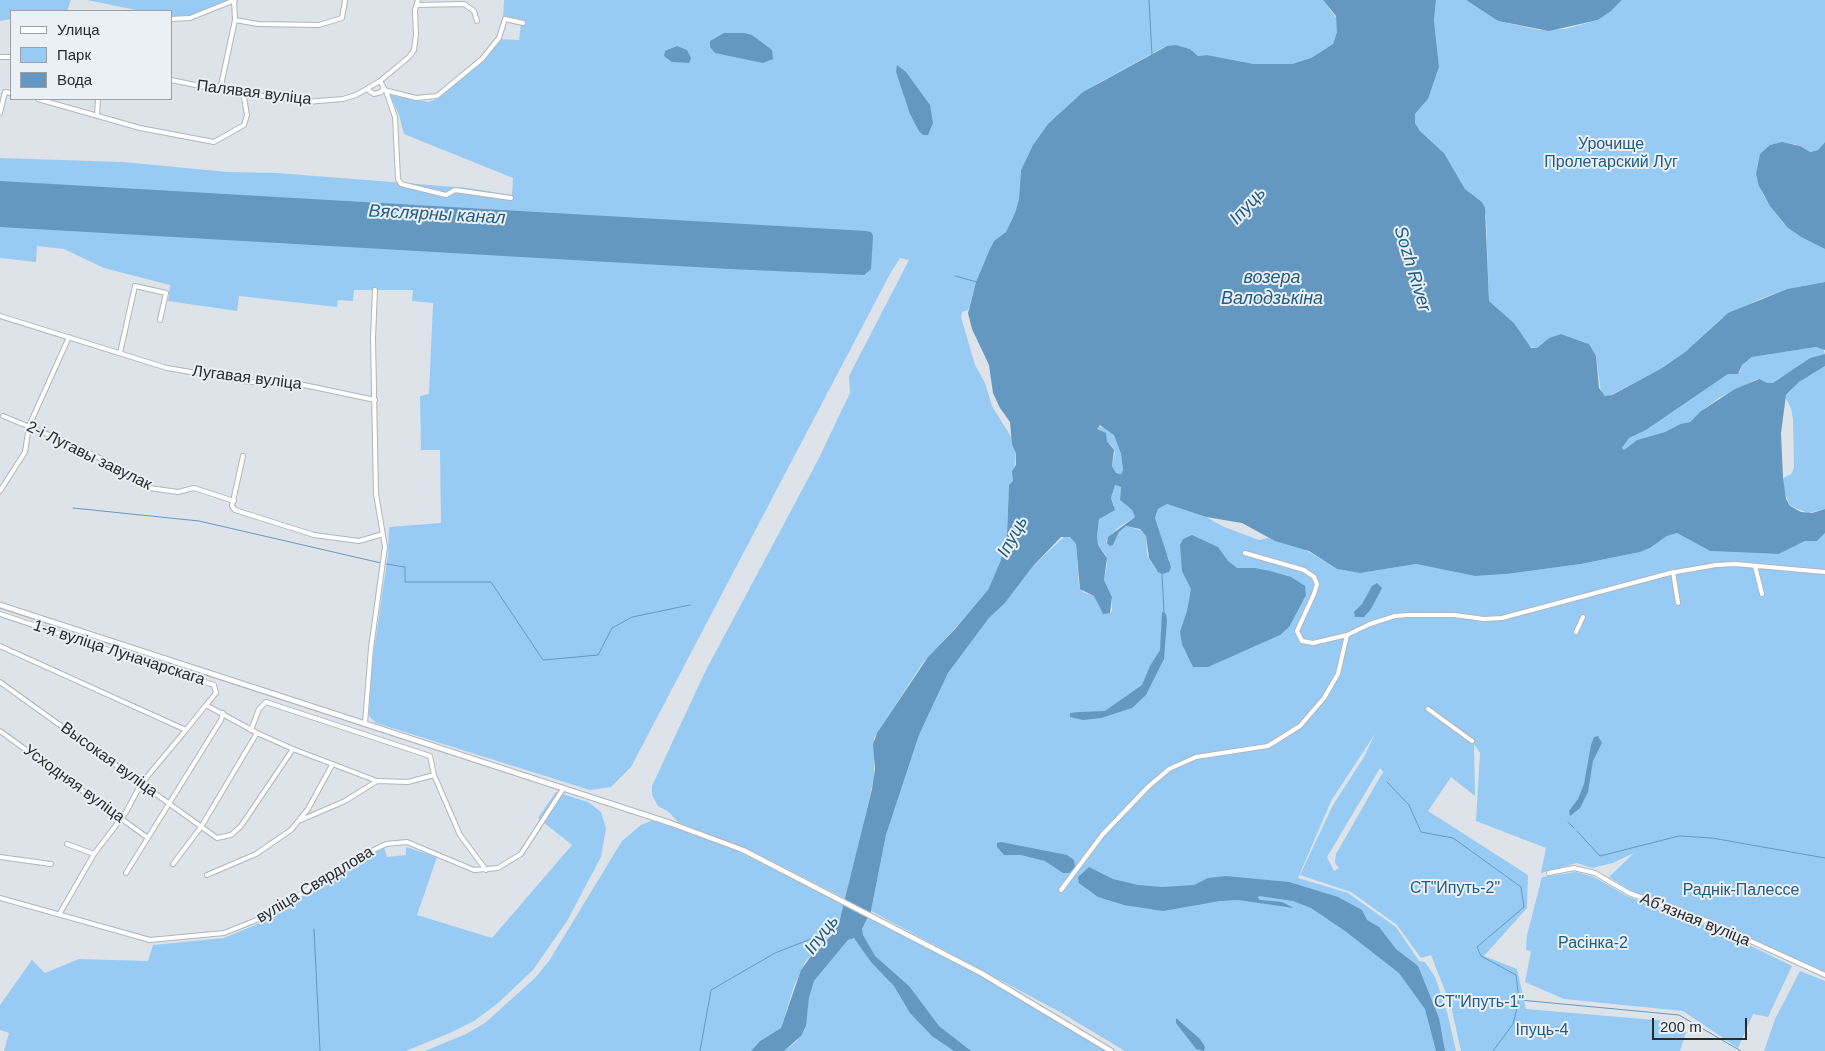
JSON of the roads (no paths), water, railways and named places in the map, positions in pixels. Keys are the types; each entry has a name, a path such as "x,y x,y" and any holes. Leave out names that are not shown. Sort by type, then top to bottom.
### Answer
{"street":[{"path":"172,19 190,18 234,0 235,20 220,90"},
{"path":"235,20 263,25 319,25 342,18 345,1"},
{"path":"417,2 464,2 474,11 477,21"},
{"name":"Палявая вуліца","path":"172,80 220,90 306,102 342,99 368,90 391,73 414,50 417,2"},
{"path":"368,90 374,94 385,90 416,98 437,96 482,59 499,38 505,19 523,22"},
{"path":"380,81 395,118 398,179 401,184 446,195 455,190 511,198"},
{"path":"0,113 5,92 10,93"},
{"path":"41,100 140,128 214,142 244,125 247,115 243,92"},
{"path":"97,116 98,100"},
{"path":"120,353 136,286 166,293 160,320"},
{"path":"365,723 371,648 383,573 385,547 376,494 373,338 375,290"},
{"name":"Лугавая вуліца","path":"0,316 168,368 250,382 300,384 375,400"},
{"path":"0,491 24,452 29,426 68,337"},
{"name":"2-і Лугавы завулак","path":"3,416 106,462 149,488 178,492 194,488 234,501 232,506 235,510 314,535 364,541 372,536 383,534"},
{"path":"234,501 243,456"},
{"path":"1245,553 1304,570 1314,577 1317,584 1314,594 1297,631 1302,641 1313,643 1347,635 1370,624 1395,616 1454,615 1484,619 1502,618 1673,572 1716,565 1755,566 1825,572"},
{"path":"1755,566 1762,594"},
{"path":"1673,572 1678,603"},
{"path":"0,605 563,789 670,822 743,850 896,927 1012,990 1111,1051"},
{"name":"1-я вуліца Луначарскага","path":"0,614 214,685 216,694 206,705"},
{"path":"1576,632 1583,617"},
{"path":"1061,890 1079,869 1103,834 1148,787 1169,769 1196,757 1268,746 1300,726 1324,698 1338,674 1347,635"},
{"path":"0,646 186,730"},
{"name":"Высокая вуліца","path":"0,682 217,838 231,835 242,826 293,749"},
{"path":"251,730 259,710 266,702 430,756 434,775 460,835 486,870 498,868 521,854 563,789"},
{"path":"60,913 62,906 94,854 130,805 142,784 206,705 257,733 377,782 408,782 434,775"},
{"path":"1428,709 1472,741"},
{"path":"126,873 221,720 223,713"},
{"name":"Усходняя вуліца","path":"0,731 148,838"},
{"path":"173,864 201,827 257,733"},
{"path":"207,874 256,854 280,839 299,821 308,809 332,765"},
{"path":"299,821 345,801 377,782"},
{"name":"вуліца Свярдлова","path":"0,898 60,913 150,940 224,934 269,915 351,861 386,844 407,842 474,870 486,870"},
{"path":"67,844 94,854"},
{"path":"0,857 51,864"},
{"name":"Абʼязная вуліца","path":"1549,872 1574,868 1595,874 1629,893 1709,922 1825,975"}],"water":[{"name":"возера Валодзькіна","path":"1323,0 1436,0 1434,20 1439,67 1428,99 1415,114 1415,123 1420,131 1444,153 1465,189 1482,202 1485,208 1489,301 1514,323 1531,348 1537,348 1549,338 1561,334 1589,344 1596,356 1599,388 1605,396 1612,395 1662,368 1685,352 1728,313 1787,289 1825,282 1825,350 1816,347 1752,357 1742,365 1738,374 1728,374 1646,430 1629,438 1622,448 1624,450 1637,440 1690,422 1701,411 1735,389 1759,379 1767,383 1773,383 1810,358 1825,354 1825,366 1799,382 1786,395 1781,433 1786,499 1790,506 1801,512 1812,513 1825,509 1825,533 1817,541 1805,541 1779,554 1710,551 1677,533 1667,536 1650,548 1640,552 1581,564 1507,574 1475,576 1416,564 1360,573 1337,569 1309,551 1275,541 1242,523 1206,517 1167,504 1158,509 1155,518 1171,567 1169,572 1162,574 1158,572 1149,558 1146,536 1140,529 1126,526 1119,532 1113,545 1110,546 1107,543 1108,537 1135,517 1132,510 1120,500 1121,487 1115,485 1111,498 1115,510 1099,519 1097,537 1098,545 1107,558 1104,580 1112,597 1110,613 1103,614 1094,596 1080,589 1076,544 1070,537 1061,537 1033,566 1005,603 989,618 948,673 919,735 886,835 871,911 862,929 863,935 875,956 909,986 939,1026 971,1051 954,1051 932,1036 910,1013 894,986 871,962 854,938 848,940 814,981 809,998 806,1026 801,1036 784,1051 751,1051 760,1041 781,1028 801,970 814,952 832,935 839,923 872,789 875,769 873,744 877,733 928,657 988,590 1001,560 1003,543 1007,534 1009,485 1013,481 1012,471 1016,465 1016,453 1012,444 1010,422 1000,408 993,393 989,365 972,329 968,313 976,282 989,251 994,241 1006,232 1015,213 1019,199 1021,170 1033,145 1048,124 1083,92 1167,46 1176,45 1190,49 1198,56 1207,55 1254,64 1292,64 1311,58 1333,44 1337,32 1336,16","holes":["1100,425 1114,435 1121,454 1123,470 1121,474 1116,473 1112,466 1114,450 1107,441 1106,433 1097,429"]},
{"path":"1466,0 1622,0 1598,20 1549,31 1498,21"},
{"path":"724,33 752,35 772,50 773,59 763,63 715,53 710,47 710,41"},
{"path":"677,46 687,50 691,58 689,63 672,62 664,56 665,51"},
{"path":"897,65 906,72 930,105 933,123 928,135 923,135 919,131 910,114 896,72"},
{"path":"1782,142 1800,146 1810,152 1818,150 1825,142 1825,249 1801,237 1787,227 1770,206 1759,186 1756,174 1760,154 1770,145"},
{"name":"Вяслярны канал","path":"0,181 866,231 871,232 873,236 871,269 864,275 730,269 0,227"},
{"path":"1192,535 1218,547 1228,561 1237,568 1255,568 1270,571 1291,577 1305,586 1306,595 1289,627 1280,635 1208,667 1193,667 1182,644 1180,632 1187,611 1191,589 1182,571 1180,545 1183,539"},
{"path":"1377,583 1382,588 1371,609 1364,617 1355,617 1354,612 1362,604 1372,586"},
{"path":"1162,612 1166,614 1167,620 1164,659 1146,695 1132,708 1101,718 1083,720 1070,717 1070,713 1105,711 1142,685 1150,666 1160,650"},
{"path":"1598,736 1602,743 1593,761 1588,792 1580,808 1570,816 1569,811 1578,799 1584,784 1591,745 1594,737"},
{"path":"1001,842 1067,855 1074,860 1075,867 1069,873 1063,873 1045,861 1021,855 1004,855 997,847 997,843"},
{"path":"1089,867 1113,879 1138,885 1162,887 1194,885 1208,878 1226,876 1289,882 1338,897 1362,910 1367,920 1379,927 1396,949 1418,966 1439,1018 1445,1051 1436,1051 1425,1009 1399,973 1345,931 1311,908 1293,901 1259,896 1260,900 1282,902 1294,908 1238,900 1220,901 1163,911 1124,905 1098,897 1079,883 1078,877"},
{"path":"1176,1018 1200,1039 1205,1047 1204,1051 1196,1049 1176,1023"}],"waterway":[{"path":"1149,0 1152,55"},
{"path":"955,276 977,282"},
{"path":"73,508 199,521 381,563"},
{"path":"386,564 405,567 405,582 491,582 543,660 598,655 612,628 632,617 690,605"},
{"path":"1162,574 1164,613"},
{"path":"1387,782 1409,805 1421,832 1453,838 1521,887 1524,907 1477,947 1481,956 1516,975 1519,1000 1513,1024 1493,1051"},
{"path":"1568,822 1574,828"},
{"path":"1577,831 1600,856 1679,836 1712,838 1825,858"},
{"path":"314,929 320,1051"},
{"name":"Іпуць","path":"700,1051 711,990 775,953 836,929"},
{"path":"1520,1000 1679,1015 1741,1051"}],"park label":[{"name":"Урочище Пролетарский Луг","path":"1611,154"},
{"name":"СТ\"Ипуть-2\"","path":"1455,889"},
{"name":"Раднік-Палессе","path":"1741,891"},
{"name":"Расінка-2","path":"1593,944"},
{"name":"СТ\"Ипуть-1\"","path":"1479,1003"},
{"name":"Іпуць-4","path":"1542,1031"}],"water label":[{"name":"Sozh River","path":"1412,269"}]}
